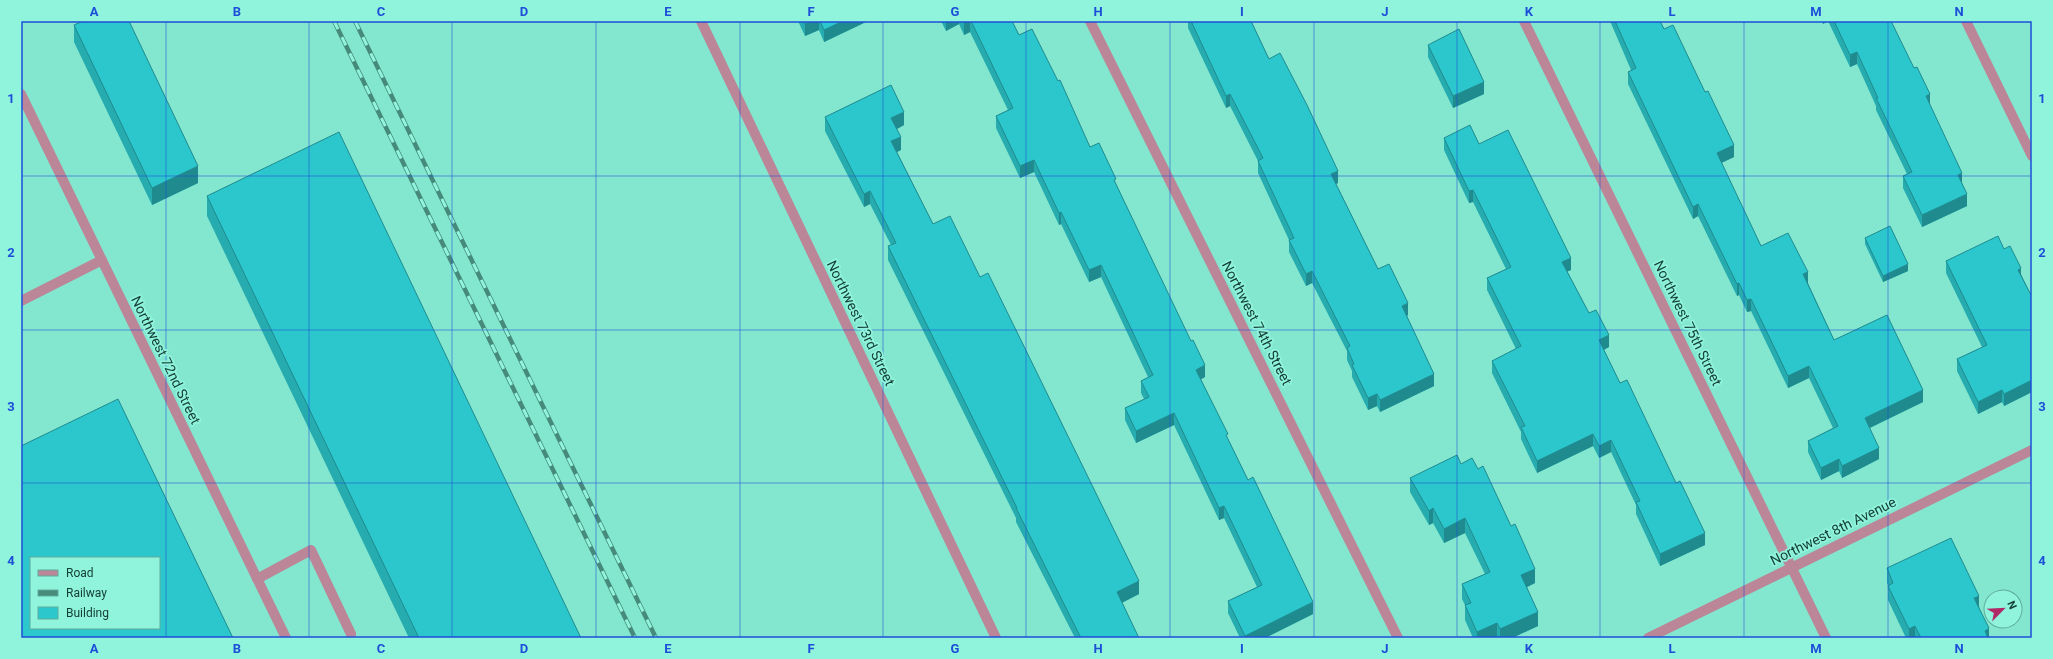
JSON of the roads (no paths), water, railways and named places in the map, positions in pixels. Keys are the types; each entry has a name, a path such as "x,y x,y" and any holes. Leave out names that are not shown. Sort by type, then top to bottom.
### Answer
{"street":[{"name":"Northwest 73rd Street","path":"701,21 996,638"},
{"name":"Northwest 74th Street","path":"1090,21 1398,638"},
{"name":"Northwest 75th Street","path":"1524,21 1826,638"},
{"path":"1966,21 2032,156"},
{"name":"Northwest 72nd Street","path":"21,94 286,638"},
{"path":"21,301 102,260"},
{"name":"Northwest 8th Avenue","path":"1648,638 2032,450"},
{"path":"257,579 311,550 351,634"}],"railway":[{"path":"334,21 635,638"},
{"path":"355,21 656,638"}]}
